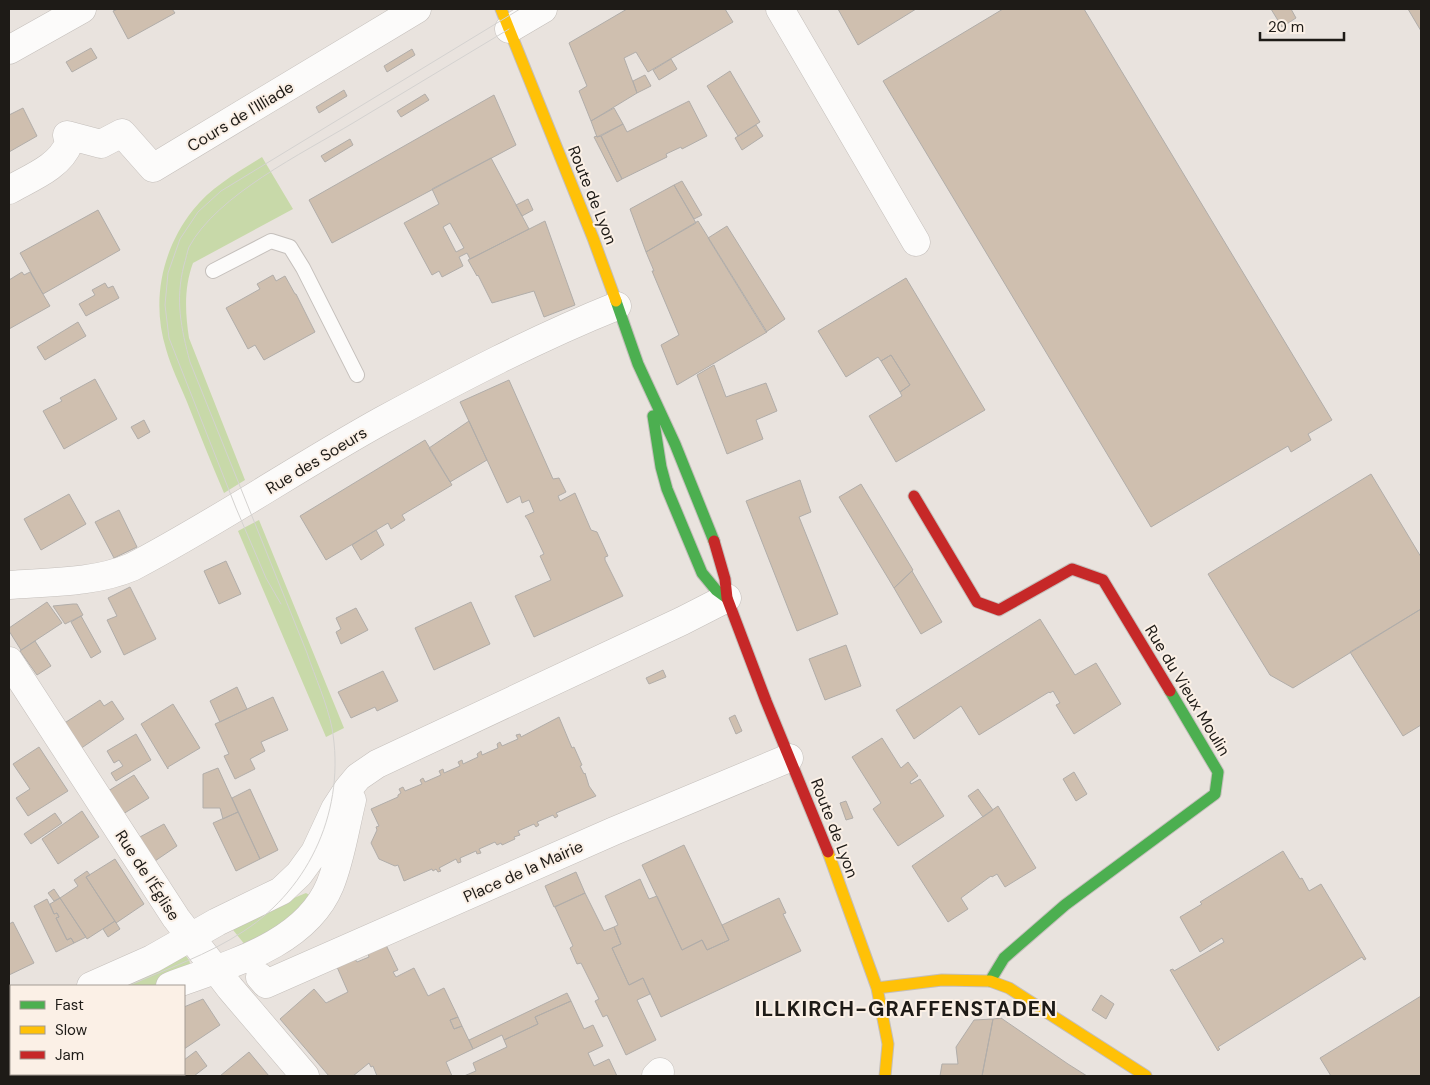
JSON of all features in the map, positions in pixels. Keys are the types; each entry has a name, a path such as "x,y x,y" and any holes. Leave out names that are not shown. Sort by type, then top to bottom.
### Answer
{"main road":[{"name":"Route de Lyon","path":"505,19 593,238 618,306 627,337 651,395 675,444 718,550 725,579 727,598 789,758 823,839 877,988 888,1044 885,1076"},
{"name":"Route de Lyon","path":"651,395 657,450 667,489 702,573 716,590 727,598"},
{"name":"Rue du Vieux Moulin","path":"914,496 977,602 999,610 1072,569 1103,580 1218,772 1215,794 1065,905 1004,958 990,981"},
{"path":"877,988 942,980 990,981 1009,988 1146,1076"}],"street":[{"path":"9,50 82,9"},
{"name":"Cours de l'Illiade","path":"9,190 61,158 69,143 68,135 101,144 122,132 153,168 417,9"},
{"path":"505,19 543,9"},
{"path":"780,9 916,242"},
{"name":"Rue des Soeurs","path":"9,586 93,578 120,573 132,568 382,421 508,356 618,306"},
{"path":"93,985 152,959 288,885 315,852 335,810 348,790 358,777 377,764 727,598"},
{"name":"Rue de l'Église","path":"9,661 176,918 215,969 306,1076"},
{"name":"Place de la Mairie","path":"260,977 266,984 605,835 789,758"},
{"path":"173,985 244,957 284,938 310,917 321,903 330,886 338,862 352,800 364,777 377,764"}],"lane":[{"path":"213,271 271,242 290,247 303,268 358,375"}],"green space":[{"path":"262,157 293,209 193,263 188,281 186,309 189,338 245,480 224,493 168,356 160,313 162,276 174,241 182,225 193,210 216,187"},
{"path":"259,520 344,728 326,737 238,531"},
{"path":"306,893 311,896 283,928 246,946 229,925"},
{"path":"185,955 190,962 189,969 155,985 110,985"}],"building":[{"path":"118,9 172,9 175,13 128,39 113,11"},
{"path":"627,9 725,9 733,22 648,72 636,52 624,58 637,93 591,121 579,91 587,86 569,43"},
{"path":"838,9 916,9 858,45"},
{"path":"1003,9 1084,9 1332,420 1308,434 1311,440 1291,452 1288,446 1151,527 883,81"},
{"path":"1271,9 1291,9 1296,18 1282,27"},
{"path":"1408,9 1421,9 1421,31"},
{"path":"91,48 97,58 72,72 66,62"},
{"path":"412,49 415,55 387,72 384,66"},
{"path":"671,59 677,69 659,80 653,70"},
{"path":"730,71 760,122 738,136 707,86"},
{"path":"645,75 651,86 637,93 633,81"},
{"path":"344,90 347,96 319,113 316,107"},
{"path":"425,94 429,100 401,117 397,111"},
{"path":"494,95 516,145 332,243 309,200"},
{"path":"689,101 707,136 682,149 681,147 666,154 667,157 622,179 601,136 623,124 627,132"},
{"path":"23,108 37,136 9,152 9,115"},
{"path":"614,108 623,124 597,137 591,121"},
{"path":"756,125 763,136 742,150 735,138"},
{"path":"601,136 622,179 617,182 594,137"},
{"path":"350,139 353,145 325,162 321,156"},
{"path":"491,158 529,229 470,259 467,253 459,257 463,266 442,277 439,271 432,275 404,223 439,204 432,189","holes":["450,223 464,248 456,252 443,227"]},
{"path":"682,181 702,215 694,219 674,185"},
{"path":"674,185 696,223 646,252 630,209"},
{"path":"528,199 533,210 522,216 516,205"},
{"path":"98,210 120,250 43,294 20,253"},
{"path":"545,221 575,305 544,317 534,291 492,303 468,260"},
{"path":"698,221 767,332 677,385 661,345 679,335 646,252"},
{"path":"727,226 785,319 766,332 708,238"},
{"path":"22,272 24,275 30,272 50,306 9,329 9,280"},
{"path":"273,275 276,281 285,276 315,332 264,360 255,345 248,349 226,308 260,289 257,284"},
{"path":"906,278 985,410 896,462 869,416 902,396 900,392 910,385 891,355 881,361 878,357 846,377 818,331"},
{"path":"105,283 108,288 113,286 119,298 86,316 79,304 95,295 92,290"},
{"path":"78,322 86,336 45,360 37,347"},
{"path":"891,355 910,385 900,392 881,361"},
{"path":"714,365 726,397 766,383 777,411 756,420 763,439 727,454 697,375"},
{"path":"95,379 117,419 64,449 43,411 62,401 60,398"},
{"path":"509,380 553,479 559,478 566,492 558,496 560,501 575,493 591,530 597,532 608,556 605,557 605,560 623,596 534,637 515,596 551,580 540,556 544,554 525,516 534,512 529,500 522,503 520,496 507,503 460,402"},
{"path":"144,420 150,432 138,439 131,427"},
{"path":"469,421 487,460 450,482 429,448"},
{"path":"425,440 452,485 402,515 405,520 391,529 388,523 326,560 300,516"},
{"path":"1371,474 1421,557 1421,609 1293,688 1270,675 1208,574"},
{"path":"800,480 811,512 799,517 838,614 797,631 746,501"},
{"path":"861,484 913,570 894,588 839,497"},
{"path":"69,494 86,524 41,550 24,519"},
{"path":"119,510 137,547 114,558 95,522"},
{"path":"376,530 384,545 361,560 352,545"},
{"path":"226,561 241,594 219,604 204,571"},
{"path":"912,571 942,622 921,634 894,588"},
{"path":"130,587 156,639 124,655 107,620 117,616 108,598"},
{"path":"47,602 62,623 21,650 9,628"},
{"path":"471,602 490,644 434,670 415,628"},
{"path":"77,604 83,615 65,624 53,606"},
{"path":"356,608 368,630 341,644 336,632 341,629 336,618"},
{"path":"1421,609 1421,725 1403,736 1350,652"},
{"path":"81,616 101,652 91,658 71,622"},
{"path":"1040,619 1075,675 1096,663 1121,704 1074,734 1056,705 1060,703 1053,691 979,735 961,706 914,739 896,710"},
{"path":"35,641 51,666 37,675 20,651"},
{"path":"846,645 861,686 825,700 809,659"},
{"path":"663,670 666,677 649,684 646,678"},
{"path":"383,671 398,701 377,711 375,707 351,718 338,692"},
{"path":"237,687 247,709 220,722 210,701"},
{"path":"273,697 288,730 261,742 265,751 250,759 255,769 235,779 224,756 229,754 215,724"},
{"path":"100,700 104,706 112,701 124,719 80,749 63,724"},
{"path":"173,704 200,748 168,767 168,769 141,724"},
{"path":"735,715 742,731 736,734 729,718"},
{"path":"559,717 572,748 574,747 582,765 580,766 585,773 589,786 596,796 556,813 558,816 555,818 553,815 537,822 539,825 536,827 534,824 518,831 520,835 502,845 501,843 497,845 495,842 479,849 481,853 477,854 476,851 460,858 461,862 458,863 456,859 439,868 441,871 438,872 436,869 433,871 432,869 404,881 398,865 395,866 379,859 371,843 377,830 376,827 379,826 371,809 398,797 401,793 399,789 403,787 405,791 422,784 420,780 423,778 425,782 441,775 439,771 443,769 444,773 460,766 458,762 462,760 463,764 478,757 477,754 481,751 482,755 498,748 497,744 500,742 502,746 518,739 516,735 520,734 521,737"},
{"path":"136,734 151,760 116,781 111,773 123,766 119,760 114,763 107,751"},
{"path":"882,738 901,768 908,762 918,776 910,782 911,784 920,779 944,816 898,846 873,809 881,803 852,757"},
{"path":"39,747 68,791 28,816 16,798 30,789 13,764"},
{"path":"218,768 238,812 223,819 220,808 203,808 203,774"},
{"path":"1074,772 1087,794 1076,801 1063,779"},
{"path":"134,775 149,798 123,814 108,791"},
{"path":"250,789 278,850 260,859 232,798"},
{"path":"978,789 993,810 983,817 968,796"},
{"path":"846,801 853,818 846,820 840,803"},
{"path":"998,806 1036,868 1005,887 997,874 991,876 961,898 968,909 948,922 912,866"},
{"path":"82,811 99,837 58,864 42,839"},
{"path":"238,812 260,859 236,871 213,823"},
{"path":"55,813 62,823 31,844 24,834"},
{"path":"164,824 177,846 155,861 138,838"},
{"path":"684,845 729,940 707,950 702,940 682,950 642,865"},
{"path":"1283,851 1309,891 1321,884 1366,959 1364,960 1362,957 1218,1047 1220,1049 1218,1051 1170,970 1173,969 1174,971 1224,942 1222,938 1200,952 1180,917 1202,904 1200,902"},
{"path":"115,859 144,904 116,923 86,877"},
{"path":"87,871 90,875 86,877 115,921 87,939 60,898 78,886 74,880"},
{"path":"576,872 585,893 554,907 545,886"},
{"path":"640,879 649,899 657,896 682,950 702,940 707,950 729,940 722,925 779,898 786,913 783,914 801,951 661,1017 643,978 629,985 612,948 621,944 614,927 618,925 605,896"},
{"path":"54,889 60,898 54,901 48,893"},
{"path":"585,893 604,931 614,927 621,944 612,948 629,985 643,978 650,994 637,1000 656,1040 626,1055 607,1015 603,1017 595,1001 599,999 581,963 577,964 570,948 573,946 555,907"},
{"path":"60,898 86,937 74,943 71,938 67,940 56,918 59,917 57,913 54,914 50,904"},
{"path":"47,899 54,914 57,913 59,917 56,918 67,940 71,938 74,943 56,952 34,906"},
{"path":"115,921 120,929 108,937 103,929"},
{"path":"13,922 34,963 9,975 9,924"},
{"path":"386,945 398,970 393,972 396,977 414,968 428,996 444,988 458,1017 450,1020 454,1029 462,1026 473,1049 446,1062 452,1076 377,1076 373,1066 371,1067 369,1063 353,1076 329,1076 280,1019 314,989 326,1003 348,992 337,967 355,959 357,962 369,957 368,953"},
{"path":"567,993 571,1001 535,1017 538,1024 504,1040 502,1035 473,1049 469,1040"},
{"path":"1101,995 1114,1004 1106,1019 1092,1010"},
{"path":"1421,996 1421,1076 1331,1076 1320,1058"},
{"path":"203,999 220,1025 185,1048 185,1007"},
{"path":"571,1001 584,1029 593,1025 603,1046 588,1053 594,1066 609,1059 617,1076 464,1076 476,1071 473,1063 507,1047 504,1040 538,1024 535,1017"},
{"path":"458,1017 462,1026 454,1029 450,1020"},
{"path":"1001,1018 1087,1076 982,1076 993,1019"},
{"path":"993,1019 982,1076 940,1076 942,1064 958,1064 956,1047 974,1020"},
{"path":"196,1051 207,1066 194,1076 181,1076 185,1075 185,1059"},
{"path":"249,1052 269,1076 220,1076"},
{"path":"96,1075 97,1076 58,1076"}],"tram line":[{"path":"281,604 266,578 236,508 169,338 165,305 168,273 180,239 198,212 221,191 520,9"},
{"path":"130,985 230,940 268,913 288,892 305,869 318,843 328,816 334,787 335,758 332,728 324,700 307,653 190,362 180,314 181,278 189,247 202,228 219,210 263,177 509,29"}],"traffic: fast":[{"path":"616,301 638,364 675,444 714,541"},
{"path":"653,416 661,467 667,489 702,573 716,590 727,598"},
{"path":"990,981 1004,958 1065,905 1215,794 1218,772 1170,691"}],"traffic: slow":[{"path":"501,9 593,238 616,301"},
{"path":"828,852 877,988 888,1044 885,1076"},
{"path":"877,988 942,980 990,981 1009,988 1146,1076"}],"traffic: jam":[{"path":"914,496 977,602 999,610 1072,569 1103,580 1170,691"},
{"path":"714,541 725,579 727,598 766,701 828,852"}],"district":[{"name":"ILLKIRCH-GRAFFENSTADEN","path":"906,1009"}]}
